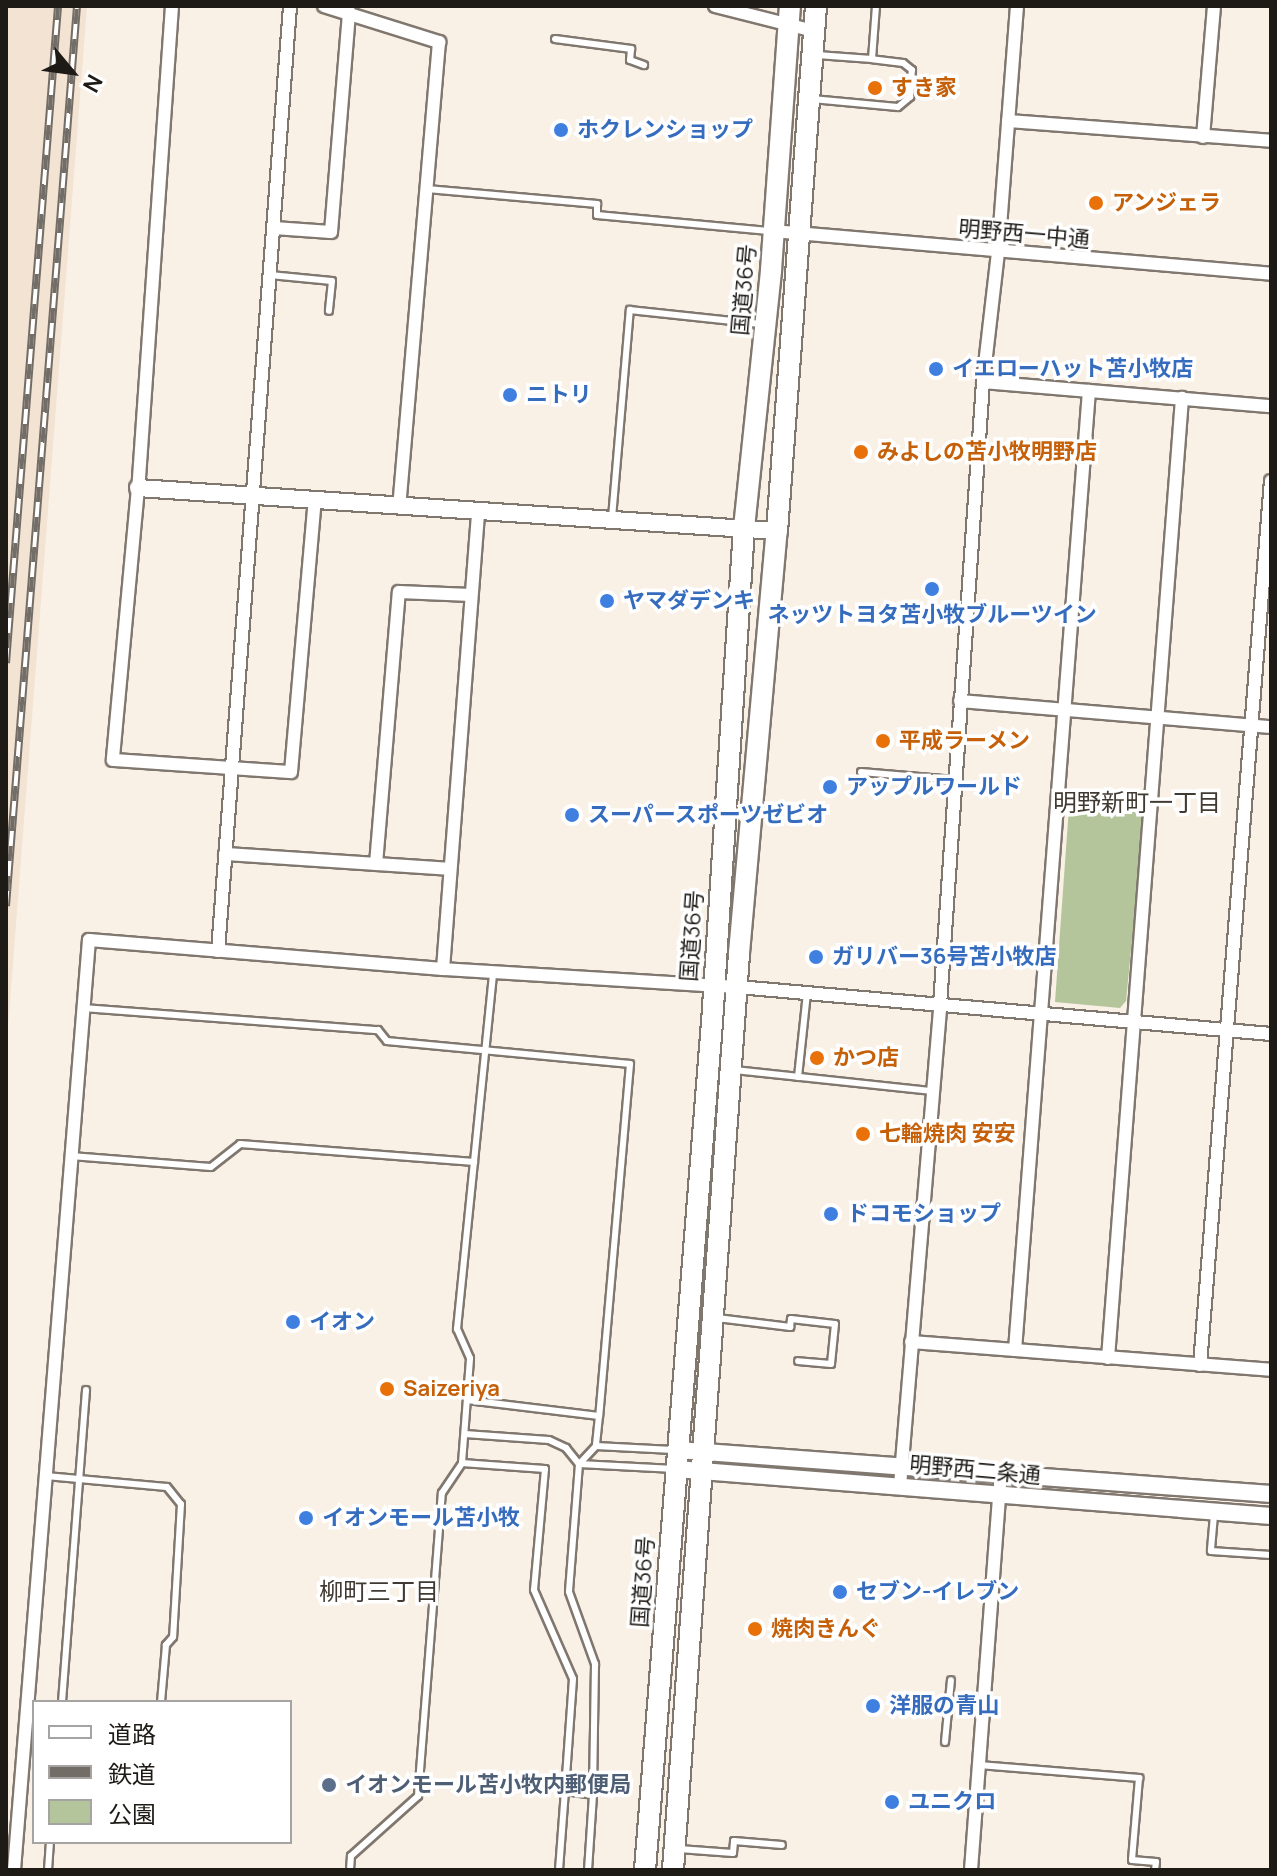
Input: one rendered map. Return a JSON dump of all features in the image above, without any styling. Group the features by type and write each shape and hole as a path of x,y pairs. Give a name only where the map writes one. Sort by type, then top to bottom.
{"highway":[{"path":"673,1870 731,1070 777,531 816,6"},
{"name":"国道36号","path":"645,1870 744,528 765,325 790,16"}],"street":[{"path":"172,6 138,488 113,760 291,772 315,499"},
{"path":"218,951 290,6"},
{"path":"324,6 439,42 399,505"},
{"path":"715,6 790,16 814,31"},
{"path":"900,1486 940,1005 983,382 998,253 1017,6"},
{"path":"1203,137 1214,6"},
{"path":"274,228 331,232 349,12"},
{"path":"1008,121 1271,141"},
{"name":"明野西一中通","path":"773,231 998,253 1271,274"},
{"path":"983,382 1271,406"},
{"path":"1015,1350 1089,391"},
{"path":"1108,1358 1182,398"},
{"path":"1200,1365 1230,1031 1271,481"},
{"path":"138,488 777,531"},
{"path":"443,969 478,509"},
{"path":"376,864 399,592 471,595"},
{"path":"960,701 1271,727"},
{"path":"225,854 450,869"},
{"path":"33,1700 46,1476 89,940 493,973 712,988 738,987 1271,1034"},
{"path":"911,1342 1271,1370"},
{"name":"明野西二条通","path":"677,1460 705,1452 1271,1494"},
{"name":"明野西二条通","path":"677,1460 704,1473 1271,1516"},
{"path":"971,1870 1001,1473"},
{"path":"14,1870 27,1794 32,1710"}],"lane":[{"path":"872,59 876,6"},
{"path":"555,39 631,49 630,60 644,65"},
{"path":"809,99 898,107 910,97 912,70 903,63 813,55"},
{"path":"427,189 597,204 597,215 773,231"},
{"path":"270,275 332,281 329,311"},
{"path":"612,520 630,310 765,325"},
{"path":"861,772 955,780"},
{"path":"1058,798 1152,807"},
{"path":"350,1870 351,1856 418,1796 442,1493 462,1463 465,1434 470,1358 457,1329 493,973"},
{"path":"798,1077 807,993"},
{"path":"83,1008 378,1030 387,1041 630,1064 596,1446 579,1464 569,1592 595,1664 593,1795 588,1870"},
{"path":"731,1070 932,1091"},
{"path":"71,1156 211,1167 240,1144 474,1162"},
{"path":"714,1318 790,1327 791,1319 835,1324 831,1364 798,1361"},
{"path":"62,1700 86,1390"},
{"path":"467,1400 599,1416"},
{"path":"465,1434 549,1440 566,1448 579,1464"},
{"path":"596,1446 677,1460"},
{"path":"579,1464 677,1460"},
{"path":"462,1463 545,1469 534,1590 573,1679 559,1870"},
{"path":"46,1476 167,1487 181,1504 173,1637 166,1645 161,1700"},
{"path":"1214,1511 1211,1551 1271,1555"},
{"path":"945,1742 951,1680"},
{"path":"979,1765 1139,1778 1132,1860 1156,1862 1155,1870"},
{"path":"565,1791 593,1795"},
{"path":"675,1849 733,1853 734,1841 782,1845"},
{"path":"48,1870 50,1844"}],"shaded area":[{"path":"6,6 87,6 6,1053"}],"green space":[{"path":"1069,807 1138,811 1144,817 1126,1001 1120,1008 1055,1002"}],"railway":[{"path":"6,663 58,6"},
{"path":"6,906 77,6"}],"place":[{"name":"すき家","path":"875,88"},
{"name":"ホクレンショップ","path":"561,130"},
{"name":"アンジェラ","path":"1096,203"},
{"name":"イエローハット苫小牧店","path":"936,369"},
{"name":"ニトリ","path":"510,395"},
{"name":"みよしの苫小牧明野店","path":"861,452"},
{"name":"ネッツトヨタ苫小牧ブルーツイン","path":"932,589"},
{"name":"ヤマダデンキ","path":"607,601"},
{"name":"平成ラーメン","path":"883,741"},
{"name":"アップルワールド","path":"830,787"},
{"name":"スーパースポーツゼビオ","path":"572,815"},
{"name":"ガリバー36号苫小牧店","path":"816,957"},
{"name":"かつ店","path":"817,1058"},
{"name":"七輪焼肉 安安","path":"863,1134"},
{"name":"ドコモショップ","path":"831,1214"},
{"name":"イオン","path":"293,1322"},
{"name":"Saizeriya","path":"387,1389"},
{"name":"イオンモール苫小牧","path":"306,1518"},
{"name":"セブン-イレブン","path":"840,1592"},
{"name":"焼肉きんぐ","path":"755,1629"},
{"name":"洋服の青山","path":"873,1706"},
{"name":"イオンモール苫小牧内郵便局","path":"329,1785"},
{"name":"ユニクロ","path":"892,1802"}],"district":[{"name":"明野新町一丁目","path":"1137,802"},
{"name":"柳町三丁目","path":"379,1591"}]}
